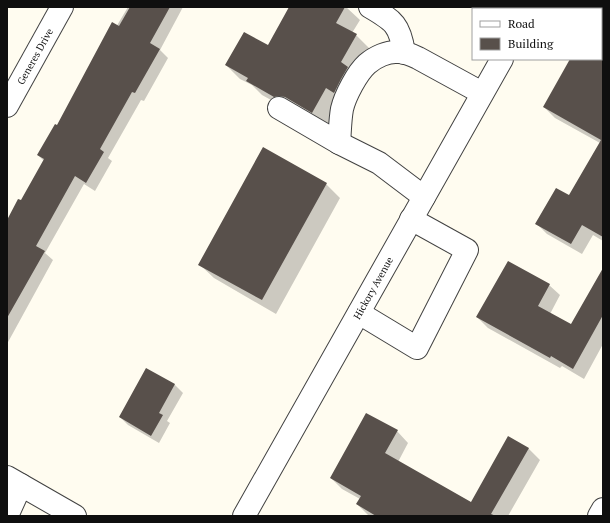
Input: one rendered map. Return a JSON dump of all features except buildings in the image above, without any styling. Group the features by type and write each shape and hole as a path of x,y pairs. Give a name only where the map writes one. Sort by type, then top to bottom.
{"street":[{"name":"Generes Drive","path":"7,106 62,7"},
{"path":"370,7 386,16 396,26 402,40 404,53"},
{"path":"339,143 342,108 347,95 367,64 377,57 387,53 397,51 409,53 482,93"},
{"name":"Hickory Avenue","path":"244,516 501,60"},
{"path":"279,108 339,143 379,163 424,197"},
{"path":"359,313 417,348 467,250 412,219"},
{"path":"7,516 14,481 75,516"},
{"path":"599,516 603,509"}]}
